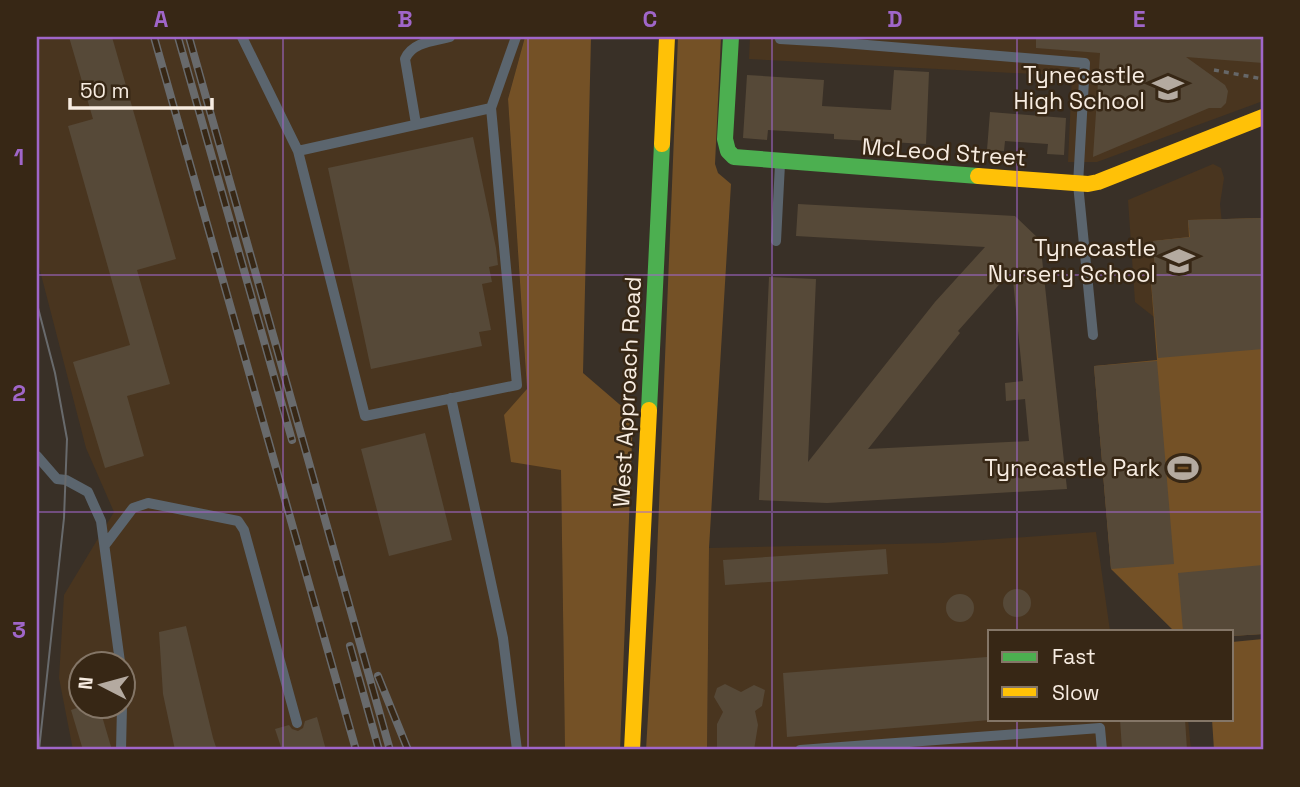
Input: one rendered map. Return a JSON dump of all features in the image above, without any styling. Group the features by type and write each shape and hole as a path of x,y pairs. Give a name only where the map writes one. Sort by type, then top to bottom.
{"street":[{"name":"West Approach Road","path":"632,750 667,37"},
{"name":"McLeod Street","path":"731,37 726,149 730,156 737,159 1078,184 1098,182 1263,117"}],"lane":[{"path":"242,37 298,151 365,416 517,384 491,108 516,37"},
{"path":"416,124 405,59 408,51 415,46 450,37"},
{"path":"780,37 1085,63 1078,184 1093,335"},
{"path":"298,151 491,108"},
{"path":"776,241 780,164"},
{"path":"451,398 503,638 517,750"},
{"path":"37,456 57,479 66,480 88,492 101,521 119,650"},
{"path":"105,545 133,508 148,503 238,521 244,530 297,723"},
{"path":"121,750 122,720"},
{"path":"800,750 1100,728 1102,750"}],"path":[{"path":"1214,70 1262,78"}],"shaded area":[{"path":"37,37 525,37 508,99 527,390 561,470 565,750 73,750 67,720 136,720 136,650 66,650 66,714 59,678 64,595 114,512 86,448 37,259"},
{"path":"525,37 591,37 583,373 633,416 620,750 565,750 561,470 511,462 504,415 527,389 508,99"},
{"path":"678,37 721,37 715,164 718,173 731,184 709,548 707,750 646,750 656,580"},
{"name":"Tynecastle High School","path":"750,37 1263,37 1263,101 1097,162 1068,162 1072,76 749,59"},
{"name":"Tynecastle Nursery School","path":"1213,164 1221,168 1224,178 1220,204 1231,312 1154,317 1135,302 1128,200"},
{"name":"Tynecastle Park","path":"1263,218 1263,634 1234,636 1234,630 1173,630 1111,569 1094,366 1157,360 1150,270 1155,270 1153,241 1189,237 1188,220"},
{"path":"1096,532 1110,630 988,630 988,720 1188,720 1191,750 707,750 709,548 942,543"},
{"path":"1263,639 1263,750 1214,750 1212,720 1234,720 1234,642"}],"building":[{"path":"69,37 112,37 176,259 137,270 170,384 127,396 144,456 105,468 73,362 130,345 68,126 93,119"},
{"path":"1036,37 1263,37 1263,63 1186,57 1225,85 1228,91 1226,103 1221,108 1209,108 1093,157 1100,53 1036,48"},
{"path":"894,70 929,72 926,144 834,139 834,134 768,130 767,140 743,138 747,75 824,80 822,106 891,110"},
{"path":"990,112 1066,118 1064,155 1047,154 1048,144 1005,141 1004,151 987,150"},
{"path":"473,137 498,265 489,267 492,282 482,284 491,330 479,332 482,346 371,369 328,168"},
{"path":"798,204 1015,216 1040,240 1067,489 827,503 759,500 769,277 816,279 808,462 935,302 985,247 796,236","holes":["1012,270 1023,381 1005,383 1006,401 1025,399 1029,441 868,449 960,333 958,331"]},
{"path":"1263,218 1263,349 1158,358 1150,270 1155,270 1153,241 1190,237 1188,220"},
{"path":"1157,361 1174,564 1111,569 1094,366"},
{"path":"425,433 452,540 389,556 361,449"},
{"path":"886,549 888,574 725,585 723,560"},
{"path":"1263,565 1263,634 1234,636 1234,630 1183,630 1178,573"},
{"path":"1017,589 1027,593 1031,603 1027,613 1017,617 1007,613 1003,603 1007,593"},
{"path":"960,594 970,598 974,608 970,618 960,622 950,618 946,608 950,598"},
{"path":"186,626 217,750 175,750 163,694 159,632"},
{"path":"987,657 990,720 787,737 783,673"},
{"path":"725,684 741,692 754,685 765,690 762,706 755,711 758,725 754,750 717,750 717,724 723,712 714,697 717,688"},
{"path":"317,717 326,750 282,750 275,729 289,725 298,731 303,728 305,721"},
{"path":"74,720 103,720 112,750 83,750"},
{"path":"1120,720 1185,720 1187,750 1122,750"}],"tram line":[{"path":"37,304 55,373 67,439 64,518 39,750"}],"railway":[{"path":"154,37 356,750"},
{"path":"178,37 292,440"},
{"path":"189,37 390,750"},
{"path":"350,646 379,750"},
{"path":"378,676 408,750"}],"traffic: fast":[{"path":"731,37 725,139 728,151 734,157 978,176"},
{"path":"649,410 662,144"}],"traffic: slow":[{"path":"662,144 667,37"},
{"path":"978,176 1088,184 1098,182 1263,117"},
{"path":"632,750 649,410"}],"place":[{"name":"Tynecastle High School","path":"1168,88"},
{"name":"Tynecastle Nursery School","path":"1179,261"},
{"name":"Tynecastle Park","path":"1183,468"}]}
